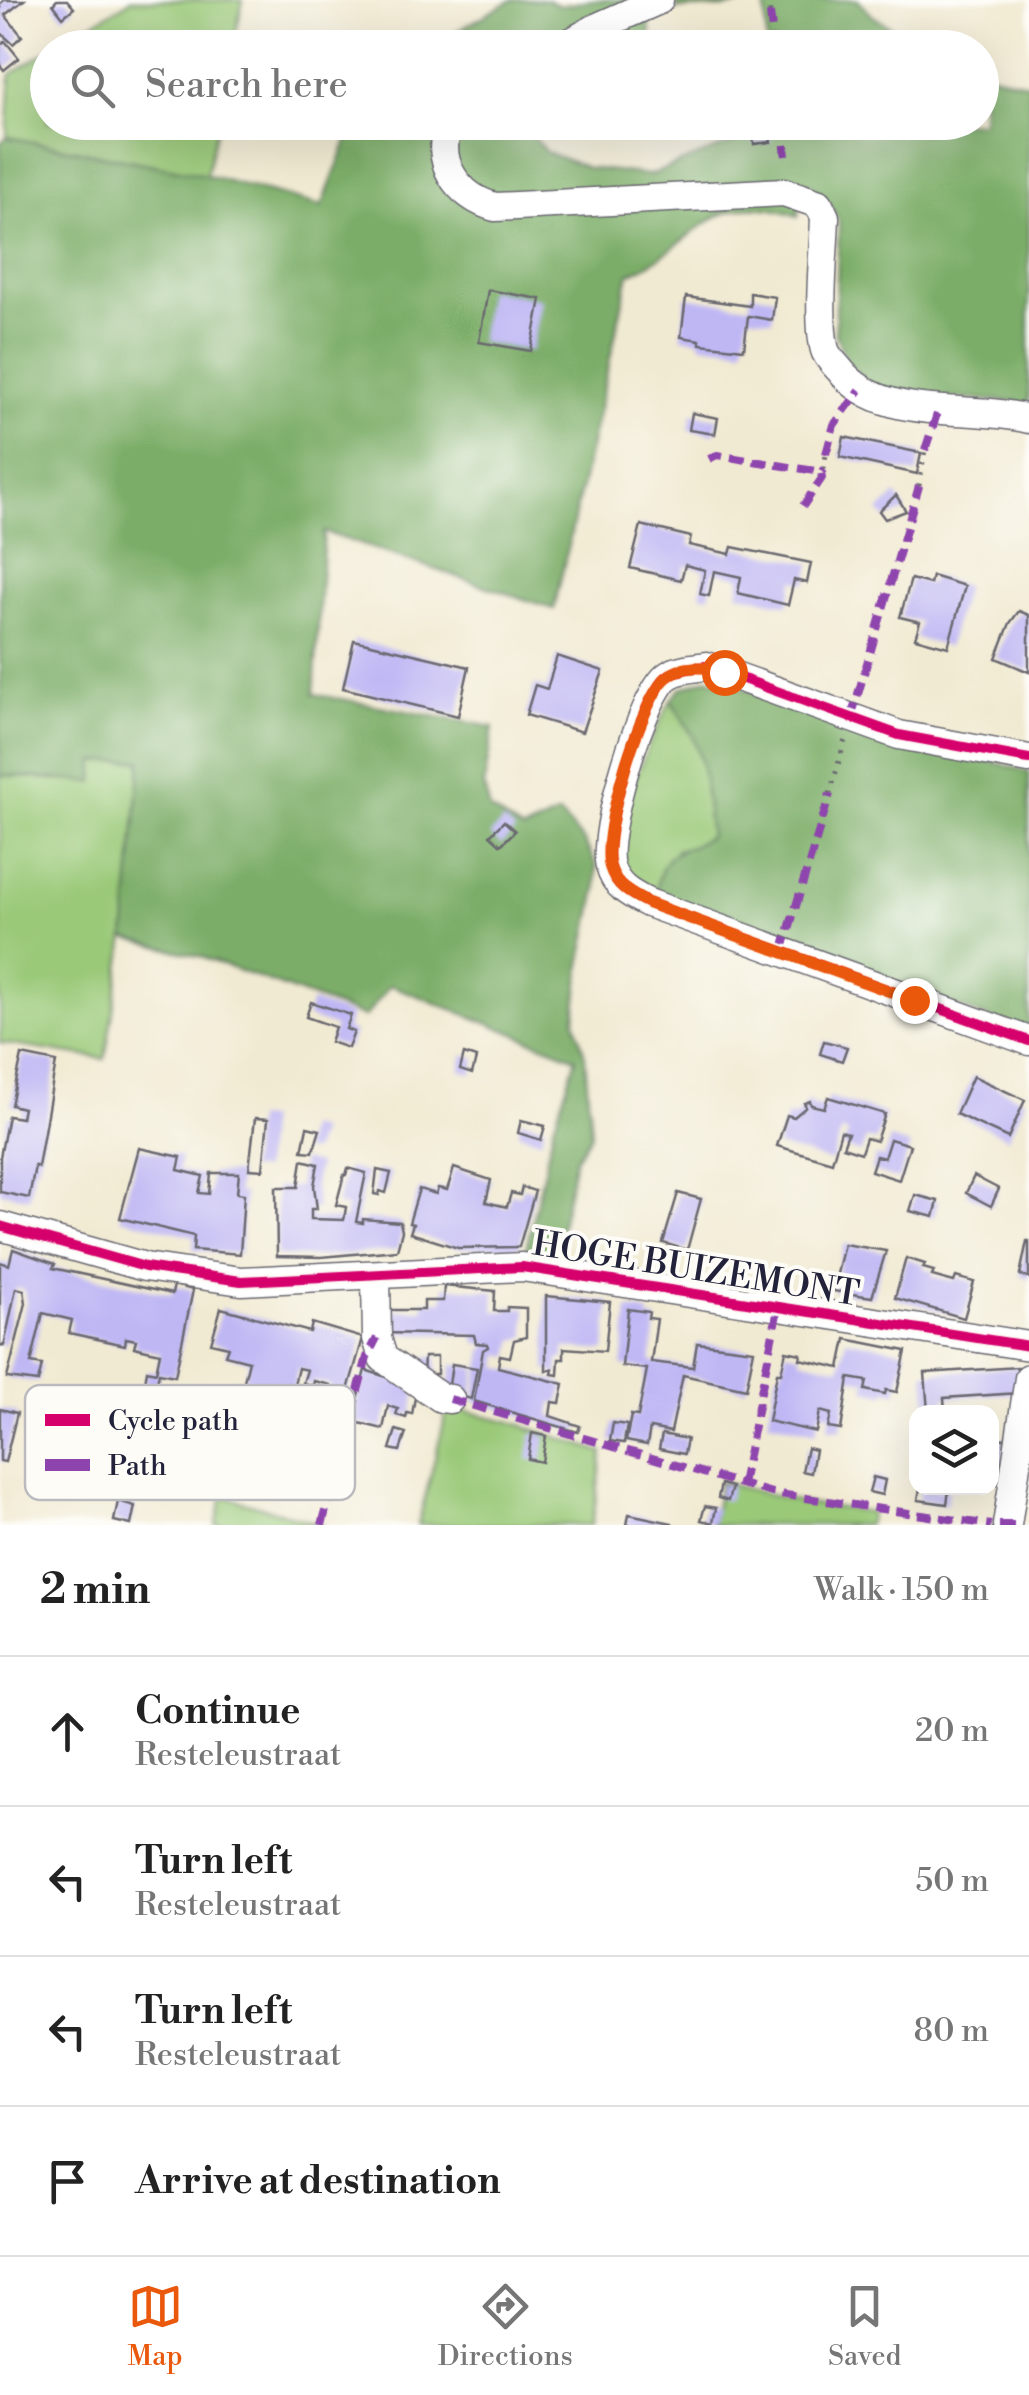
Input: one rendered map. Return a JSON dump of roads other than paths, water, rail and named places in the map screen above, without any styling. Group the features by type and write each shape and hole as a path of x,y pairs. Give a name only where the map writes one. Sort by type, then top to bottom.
{"street":[{"path":"593,30 659,0"},
{"path":"446,140 443,151 449,171 464,193 476,202 495,207 784,192 819,204 825,217 826,352 844,376 860,390 886,402 1029,420"},
{"path":"1029,760 900,734 707,666 688,668 668,676 652,694 615,804 609,864 617,884 648,903 1029,1041"},
{"name":"HOGE BUIZEMONT","path":"0,1226 146,1267 241,1281 522,1267 1029,1346"},
{"path":"376,1276 378,1338 383,1358 441,1398 450,1399"},
{"path":"1007,1525 1029,1378"}]}
